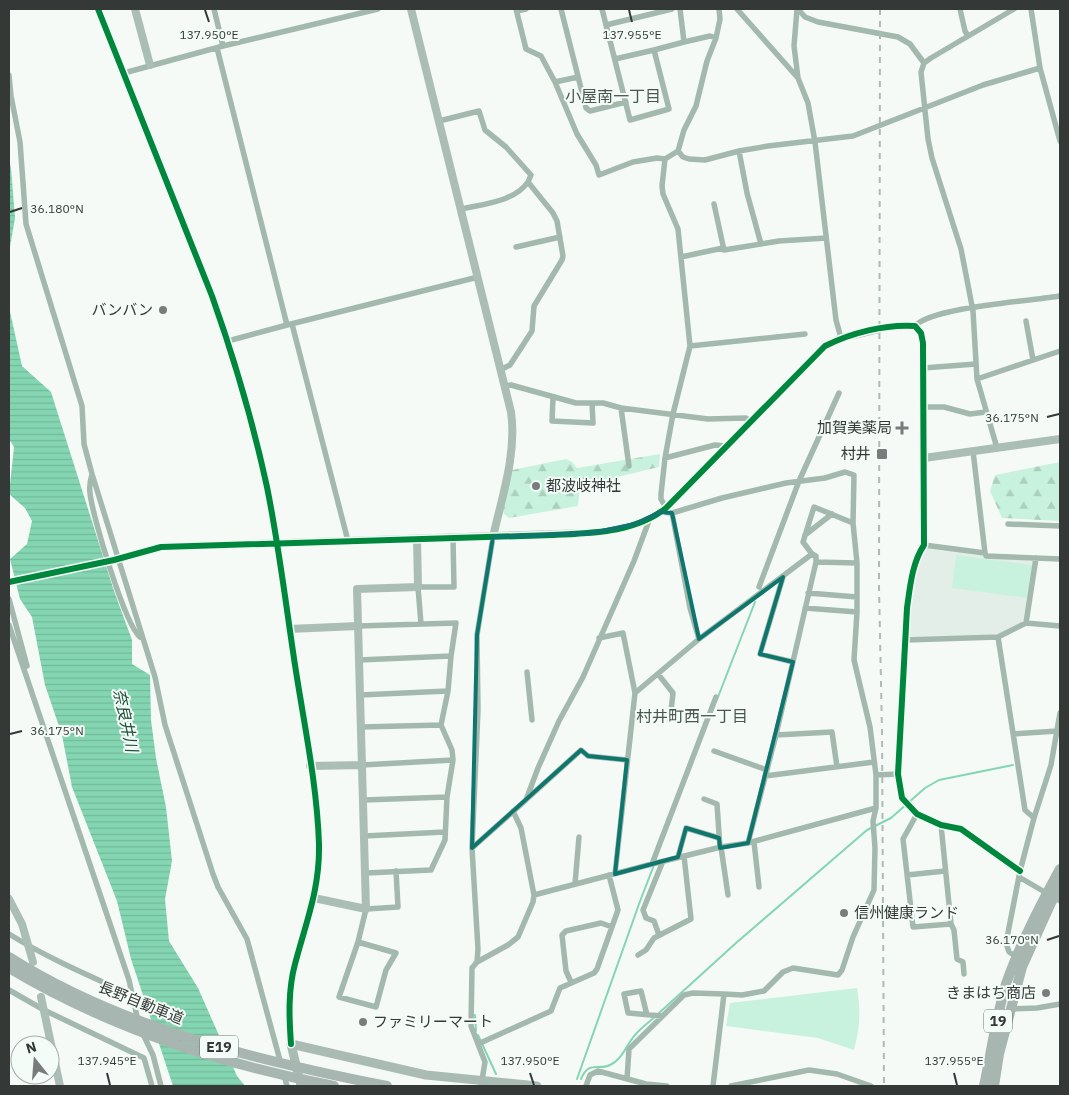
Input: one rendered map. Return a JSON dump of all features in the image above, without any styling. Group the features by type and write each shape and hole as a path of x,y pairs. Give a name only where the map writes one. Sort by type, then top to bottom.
{"highway":[{"name":"19","path":"1053,898 1060,869"},
{"name":"19","path":"984,1086 1006,987 1060,883"},
{"name":"長野自動車道","path":"9,957 55,982 134,1019 208,1044 306,1070 387,1086"},
{"name":"19","path":"994,1086 999,1054 1021,959"},
{"name":"長野自動車道","path":"9,968 75,1004 139,1032 305,1084 334,1086"}],"main road":[{"path":"291,1044 305,1084"},
{"path":"291,1044 426,1075 482,1084 537,1086"}],"street":[{"path":"98,9 212,296 228,341 255,434 267,489 310,766 319,844 314,898 294,965 289,1002 291,1044"},
{"path":"135,9 150,65"},
{"path":"214,9 223,46"},
{"path":"124,73 223,46 378,9"},
{"path":"411,9 502,369 513,422 509,462 493,537 478,636 478,710 472,848 478,949 477,962"},
{"path":"526,9 516,10 526,49 541,56 555,82 577,134 596,165 599,174 633,162 657,158 665,159 678,151 684,130 696,106 707,61 716,38 720,19 719,9"},
{"path":"562,9 586,108 590,111 626,102"},
{"path":"602,9 630,120 669,109 654,50"},
{"path":"606,25 672,9"},
{"path":"680,9 684,42"},
{"path":"737,9 798,78"},
{"path":"797,9 794,46 798,78 808,103 815,142 836,320 841,338"},
{"path":"797,9 805,17 818,22 898,37 910,44 924,63"},
{"path":"960,9 968,36"},
{"path":"996,448 977,379 973,308 961,249 932,158 928,139 920,72 924,63 1014,9"},
{"path":"1030,9 1040,68 1060,141"},
{"path":"615,59 710,36 716,38"},
{"path":"217,48 348,542"},
{"path":"678,151 683,157 705,160 739,151 853,136 982,85 1040,68"},
{"path":"9,75 20,142 26,224 82,406 84,444 92,474 116,559 155,677 165,725 213,874 218,887 247,939 287,1086"},
{"path":"555,82 578,77"},
{"path":"439,121 479,111 485,130 506,147 531,175 528,182 515,194 461,209"},
{"path":"739,151 747,193 761,244"},
{"path":"665,159 663,194 678,229 690,346 673,414 665,458 661,499 666,511 699,639"},
{"path":"502,369 510,365 532,332 534,306 563,256 553,213 528,182"},
{"path":"714,204 723,248"},
{"path":"516,247 560,237"},
{"path":"681,257 723,248 724,250 761,244 826,238"},
{"path":"228,341 478,277"},
{"path":"666,511 726,446 825,346 841,338 879,329 915,326 919,321 952,311 1060,296"},
{"path":"1026,321 1033,360"},
{"path":"915,326 921,333 923,343 924,545 919,553 907,608 898,774 902,798 917,814 940,824 961,828 1053,898"},
{"path":"690,346 805,334"},
{"path":"977,379 1060,351"},
{"path":"923,368 976,364"},
{"path":"506,386 576,404 603,403 621,408 708,419 746,418 751,421"},
{"path":"759,587 799,481 838,393"},
{"path":"553,397 552,421 593,423 592,403"},
{"path":"924,407 944,407 970,414 986,412"},
{"path":"621,408 629,466"},
{"path":"924,458 1060,439"},
{"path":"665,458 716,445 726,446"},
{"path":"973,451 985,553"},
{"path":"9,582 162,547 592,533 612,530 666,511 722,498 799,481 825,478 845,472 854,475 853,523 857,563 857,612 854,660 870,727 876,775 876,808 873,821 875,848 874,890 853,937 842,970 838,975 793,968 783,972 764,991 755,994 693,993 684,995 630,1049 627,1079"},
{"path":"92,474 90,495 109,565 126,612 137,634 142,638"},
{"path":"759,887 751,842 816,562 816,556 812,554 803,542 804,537 814,507 853,523"},
{"path":"804,537 832,514"},
{"path":"526,800 559,721 583,677 634,561 650,518"},
{"path":"1008,524 1060,526"},
{"path":"358,942 396,953 386,970 376,1007 339,997 358,942 366,908 357,589 454,587 453,538"},
{"path":"417,539 421,624"},
{"path":"924,545 985,553 986,556 1060,559"},
{"path":"635,693 699,639 812,554"},
{"path":"1026,623 1036,558"},
{"path":"816,562 857,563"},
{"path":"783,577 760,654 793,662"},
{"path":"808,593 857,597"},
{"path":"9,599 28,672 27,678"},
{"path":"805,608 857,612"},
{"path":"289,629 456,623 448,691 441,725 452,750 453,760 447,796 445,840 431,870 366,873"},
{"path":"906,640 998,637 1026,623 1060,626"},
{"path":"9,625 130,980 136,1013 144,1039 153,1055 162,1086"},
{"path":"478,1044 551,1011 560,988 594,973 598,969 618,910 612,874 635,693 623,633 599,638"},
{"path":"998,637 1025,810 1034,818"},
{"path":"359,660 451,656"},
{"path":"527,672 532,720"},
{"path":"658,674 673,693 670,720"},
{"path":"360,695 448,691"},
{"path":"652,864 716,697"},
{"path":"1021,959 1009,952 1006,943 1034,818 1051,765 1059,728 1060,713"},
{"path":"361,727 441,725"},
{"path":"1014,734 1059,728"},
{"path":"776,735 832,732 837,766"},
{"path":"472,848 580,750 588,756 627,760"},
{"path":"714,751 766,773 874,762"},
{"path":"310,766 453,760"},
{"path":"876,775 898,774"},
{"path":"364,800 447,796"},
{"path":"704,799 717,804 720,847 728,895"},
{"path":"534,895 720,847 751,842 876,808"},
{"path":"482,1084 485,1062 471,1026 472,968 477,962 508,945 518,937 534,902 521,828 514,811"},
{"path":"917,814 903,839 913,927 951,924"},
{"path":"940,824 956,959 964,962 964,974"},
{"path":"638,954 646,950 654,938 691,919 681,857 686,828 719,838"},
{"path":"364,836 445,832"},
{"path":"575,884 579,837"},
{"path":"659,935 654,921 646,918 643,910 663,861"},
{"path":"314,898 366,908 398,907 396,871"},
{"path":"907,875 946,871"},
{"path":"9,899 22,924 33,962"},
{"path":"571,982 566,971 562,935 566,931 601,923 612,927"},
{"path":"9,934 28,946 125,992"},
{"path":"9,990 44,1010 144,1058 152,1086"},
{"path":"647,1015 641,991 624,994 628,1013 647,1015 662,1016"},
{"path":"713,1086 724,994"},
{"path":"41,996 60,1086"},
{"path":"1010,1008 1037,1008 1060,1004"},
{"path":"731,1086 808,1070 837,1074 871,1086"},
{"path":"586,1086 588,1077 595,1072 646,1084 667,1086"}],"highlighted area":[{"path":"660,512 672,513 699,639 783,577 760,654 793,662 748,843 720,848 719,838 686,828 678,857 615,874 627,760 588,756 581,750 472,848 477,635 493,537 592,533 635,524"}],"shaded area":[{"path":"926,547 1034,561 1024,623 1002,634 912,638 909,635 910,605 921,556"}],"green space":[{"path":"660,454 659,467 580,486 578,506 509,518 504,514 503,509 512,470 566,459 577,468"},
{"path":"1060,462 1060,521 1002,518 990,491 995,475"},
{"path":"956,555 1032,565 1027,598 952,588"},
{"path":"857,988 859,1019 854,1050 818,1038 726,1026 730,1003"}],"water":[{"path":"9,161 15,218 9,253"},
{"name":"奈良井川","path":"9,307 22,366 51,392 114,591 132,640 132,664 150,675 151,720 156,758 166,807 172,861 165,899 169,941 198,988 237,1076 245,1086 173,1086 131,959 117,901 72,787 62,735 45,685 32,617 20,599 10,559 27,544 32,521 25,508 9,494 14,447 9,439"}],"waterway":[{"path":"718,697 755,602"},
{"path":"659,1013 736,943 867,830 891,818 925,788 939,780 1013,765"},
{"path":"577,1079 654,865"},
{"path":"475,1015 476,1031"},
{"path":"581,1079 584,1073 591,1068 606,1067 614,1063 642,1027 656,1016"},
{"path":"478,1035 496,1074"}],"railway":[{"path":"880,9 879,586 882,732 884,1086"}],"cycle path":[{"path":"98,9 220,319 249,414 262,463 271,509 313,777 319,844 315,891 291,984 291,1044"},
{"path":"9,582 114,560 161,547 553,535 597,532 627,527 654,516 666,508 825,346 868,330 892,326 915,326 921,333 923,343 924,545 914,567 907,608 898,774 902,798 917,814 941,825 961,829 1020,871"}],"place":[{"name":"バンバン","path":"163,310"},
{"name":"加賀美薬局","path":"902,428"},
{"name":"村井","path":"882,454"},
{"name":"都波岐神社","path":"536,486"},
{"name":"信州健康ランド","path":"844,913"},
{"name":"きまはち商店","path":"1046,993"},
{"name":"ファミリーマート","path":"363,1022"}],"district":[{"name":"小屋南一丁目","path":"613,96"},
{"name":"村井町西一丁目","path":"692,716"}]}
